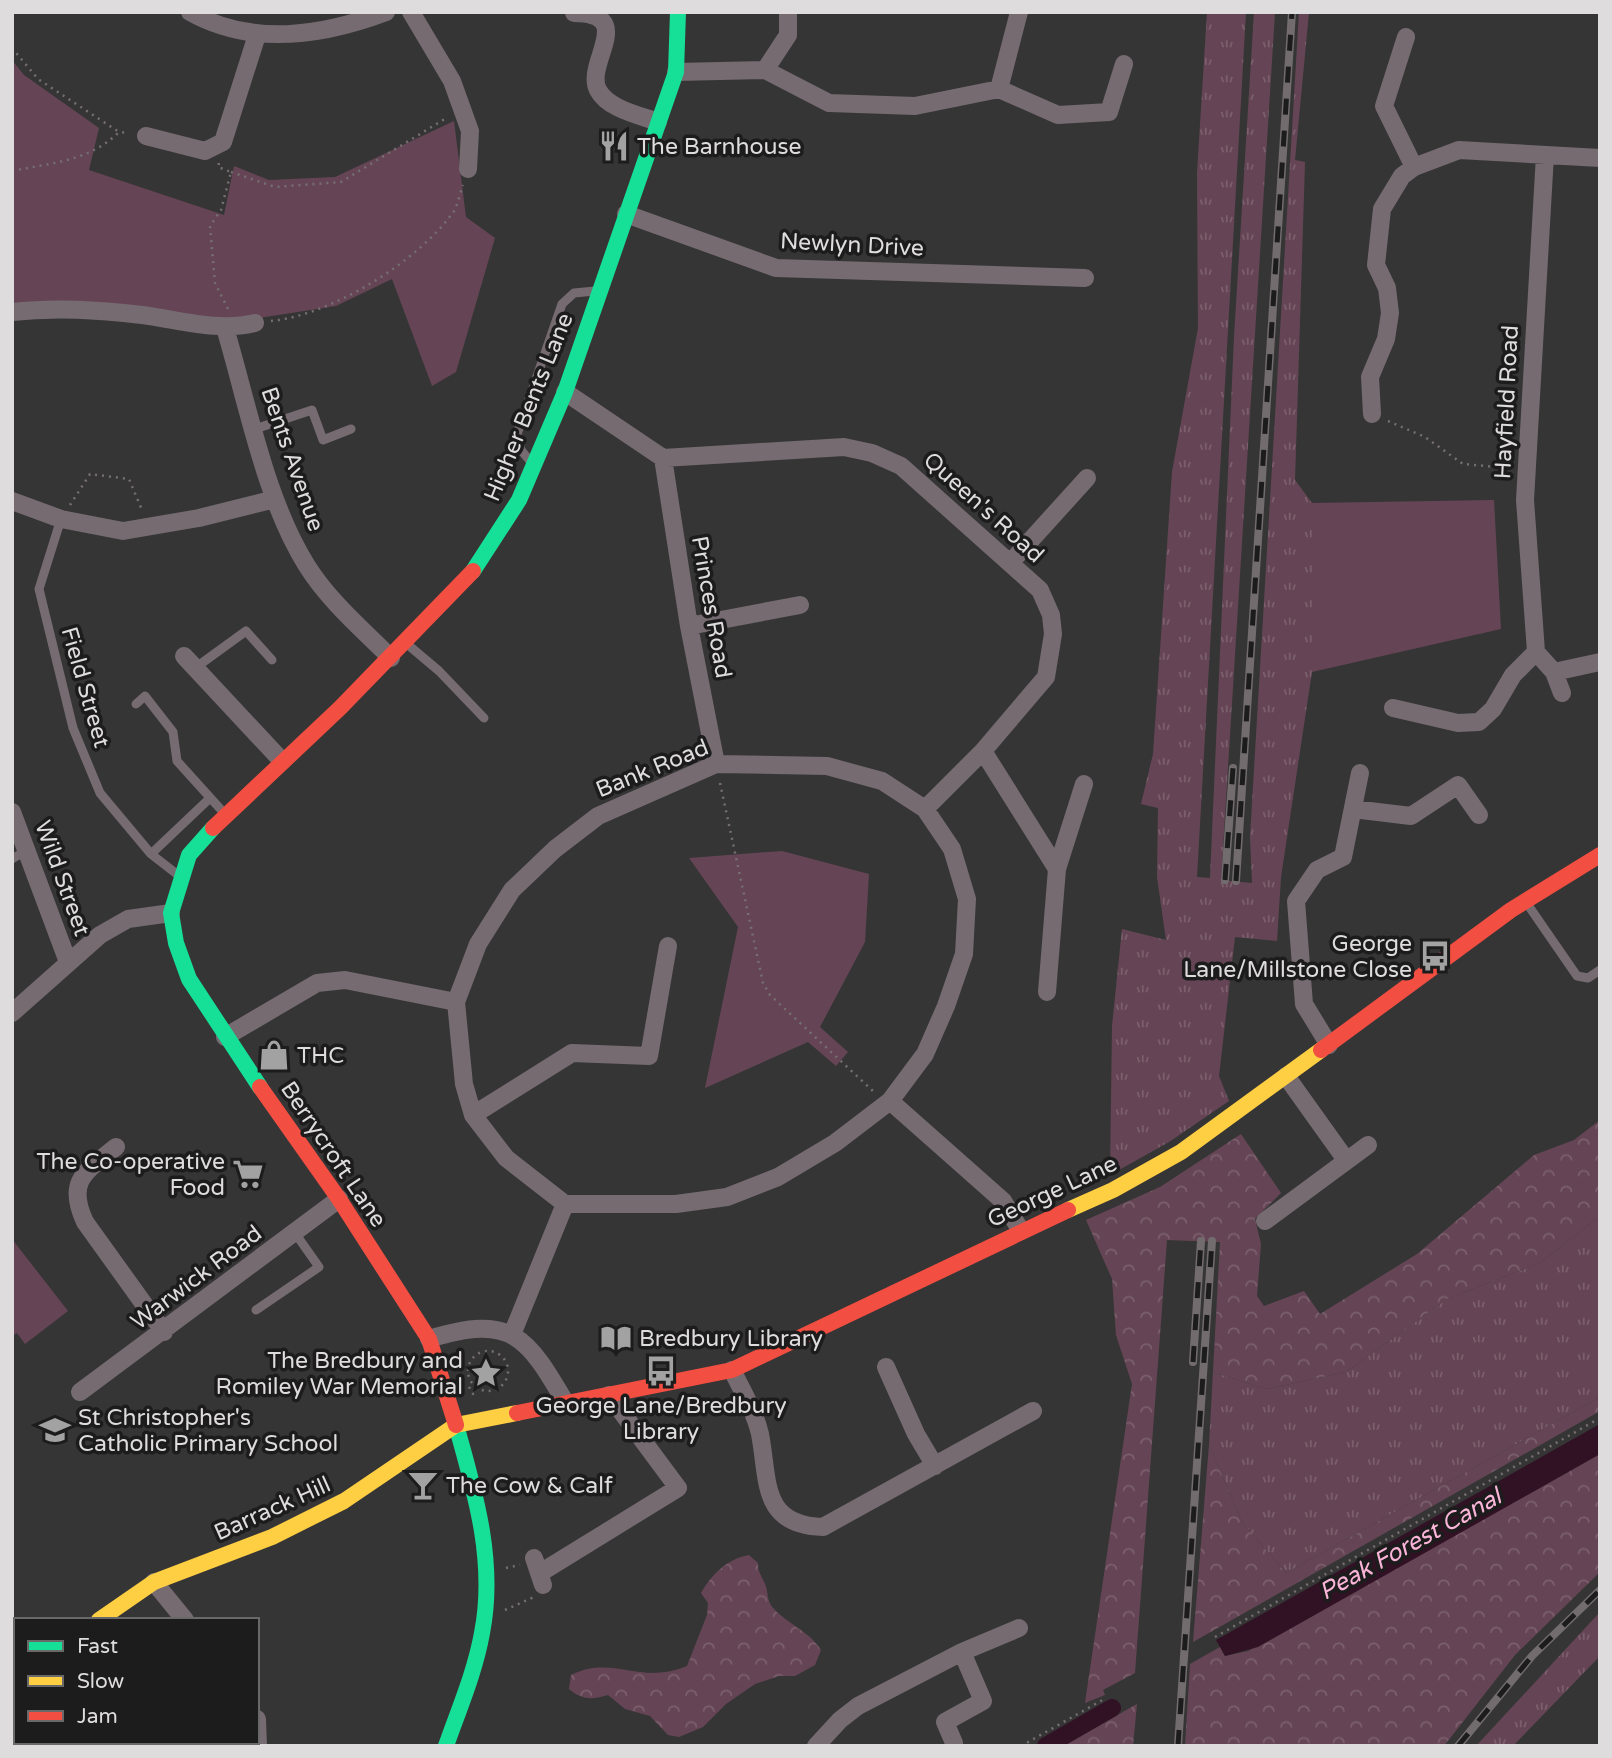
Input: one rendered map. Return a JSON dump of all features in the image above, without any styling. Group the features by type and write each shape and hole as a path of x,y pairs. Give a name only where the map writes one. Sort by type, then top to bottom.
{"main road":[{"name":"Higher Bents Lane","path":"171,912 189,855 225,814 406,643 467,581 519,500 565,391 676,72 678,12"},
{"name":"George Lane","path":"456,1425 732,1370 1112,1190 1181,1152 1525,901 1600,855"},
{"name":"Berrycroft Lane","path":"171,912 176,943 189,979 225,1037 340,1199 429,1339 477,1501 486,1573 485,1617 446,1746"},
{"name":"Barrack Hill","path":"102,1618 154,1582 272,1537 344,1501 456,1425"}],"street":[{"path":"190,12 257,35 293,35 331,30 386,12"},
{"path":"411,12 452,81 470,131 468,169"},
{"path":"574,12 592,13 601,19 605,32 603,55 594,77 598,91 613,105 659,122"},
{"path":"765,70 788,35 788,12"},
{"path":"999,89 1019,12"},
{"path":"146,136 205,151 223,142 257,35"},
{"path":"1406,37 1384,106 1414,167"},
{"path":"676,72 765,70 829,103 915,106 999,89 1058,114 1109,112 1124,64"},
{"path":"1371,414 1370,376 1386,339 1390,313 1387,288 1376,265 1382,209 1402,176 1414,167 1459,150 1600,158"},
{"name":"Hayfield Road","path":"1536,652 1525,500 1545,155"},
{"name":"Newlyn Drive","path":"626,214 775,268 1085,278"},
{"path":"12,312 58,307 142,315 231,328 255,323"},
{"name":"Bents Avenue","path":"231,328 275,499 308,567 340,607 390,658"},
{"path":"565,391 663,458"},
{"name":"Queen's Road","path":"663,458 844,447 872,453 901,466 1040,590 1051,615 1053,634 1046,677 983,751 925,809"},
{"name":"Princes Road","path":"663,458 689,626 716,764"},
{"path":"1011,562 1087,478"},
{"path":"12,501 61,519 123,531 200,518 275,499"},
{"path":"689,626 800,606"},
{"path":"1393,708 1458,723 1479,722 1493,709 1513,675 1536,652 1554,672 1562,692"},
{"path":"189,662 281,760"},
{"path":"1554,672 1600,662"},
{"path":"983,751 1058,869"},
{"name":"Bank Road","path":"456,1002 478,944 512,890 555,849 598,816 716,764 827,766 882,781 925,809 952,849 967,899 964,954 925,1054 888,1102 835,1143 778,1177 727,1197 676,1204 565,1205"},
{"path":"1329,1045 1304,1004 1296,901 1317,870 1343,857 1360,773"},
{"path":"1047,992 1058,869 1084,784"},
{"path":"1353,809 1411,816 1458,785 1479,815"},
{"name":"Wild Street","path":"12,812 19,855 68,962"},
{"path":"12,1013 100,935 128,919 171,912"},
{"path":"473,1115 572,1053 649,1056 668,946"},
{"path":"225,1037 317,983 329,980 345,980 456,1002 464,1084 473,1115 506,1158 565,1205 513,1332"},
{"path":"1286,1076 1346,1160"},
{"path":"888,1102 1003,1201 1021,1231"},
{"path":"1265,1221 1368,1144"},
{"path":"116,1147 86,1171 77,1186 76,1203 85,1222 164,1332"},
{"name":"Warwick Road","path":"80,1392 340,1199"},
{"path":"429,1339 461,1330 513,1332 538,1355 567,1405"},
{"path":"886,1367 916,1434 935,1466"},
{"path":"732,1370 760,1432 764,1479 770,1500 785,1516 804,1526 823,1527 1032,1411"},
{"path":"539,1572 678,1488 609,1395"},
{"path":"154,1582 183,1618"},
{"path":"824,1743 839,1720 858,1706 962,1651 1019,1628"},
{"path":"954,1743 945,1722 983,1701 962,1651"}],"lane":[{"path":"534,465 521,450 516,437 562,304 573,293 600,291"},
{"path":"255,429 312,410 323,440 351,429"},
{"name":"Field Street","path":"61,519 39,589 73,728 100,793 151,854 180,877"},
{"path":"189,662 246,631 272,660"},
{"path":"406,643 439,671 484,718"},
{"path":"136,704 145,696 173,732 177,761 225,814"},
{"path":"151,854 209,799"},
{"path":"1525,901 1577,976 1588,978 1600,970"},
{"path":"256,1311 318,1267 295,1233"}],"path":[{"path":"12,48 38,79 119,132 146,136"},
{"path":"223,142 218,167 231,173 275,187 341,182 462,109"},
{"path":"12,171 86,156 104,147 119,132"},
{"path":"255,323 292,319 324,306 377,278 421,249 455,209 468,169"},
{"path":"231,173 221,210 210,226 210,254 215,283 231,328"},
{"path":"1371,414 1425,436 1463,464 1527,470"},
{"path":"61,519 90,474 129,479 149,526"},
{"path":"716,764 763,983 770,995 888,1102"},
{"path":"490,1351 500,1355 507,1364 507,1380 496,1390 486,1392 477,1389 468,1374 471,1360 480,1353 490,1351"},
{"path":"1215,1637 1600,1418"},
{"path":"485,1617 544,1592 539,1572 529,1563 486,1573"},
{"path":"1021,1746 1106,1698"}],"green space":[{"path":"1207,12 1246,12 1197,877 1210,878 1234,337 1254,12 1275,12 1221,880 1252,883 1250,837 1299,12 1309,12 1295,160 1305,162 1295,480 1312,503 1312,672 1281,877 1277,941 1235,937 1219,1076 1229,1101 1169,1142 1110,1175 1112,1026 1122,929 1166,940 1157,877 1158,808 1141,804 1153,754 1172,472 1198,328 1197,173"},
{"path":"12,60 24,75 99,128 89,170 224,215 234,166 269,180 335,177 454,121 466,217 495,238 456,372 432,386 392,279 336,306 220,324 12,304"},
{"path":"1494,500 1501,629 1312,672 1312,503"},
{"path":"782,851 869,874 865,942 820,1027 848,1052 836,1066 808,1042 705,1088 738,927 689,858"},
{"path":"1600,1120 1600,1216 1540,1263 1447,1299 1346,1372 1266,1389 1213,1372 1220,1242 1167,1240 1135,1673 1103,1690 1105,1695 1085,1703 1132,1384 1116,1335 1112,1279 1086,1220 1160,1187 1241,1134 1281,1193 1255,1219 1261,1244 1257,1296 1264,1306 1304,1291 1320,1314 1417,1254 1534,1155 1574,1140"},
{"path":"1600,1216 1600,1397 1286,1573 1242,1522 1209,1445 1213,1372 1266,1389 1346,1372 1447,1299 1540,1263"},
{"path":"12,1239 68,1311 25,1344 17,1333 12,1336"},
{"path":"1600,1397 1600,1411 1193,1642 1209,1445 1242,1522 1286,1573"},
{"path":"1600,1454 1600,1572 1515,1655 1444,1746 1185,1746 1190,1664 1220,1647 1225,1656 1248,1651"},
{"path":"749,1555 758,1563 771,1606 811,1638 821,1650 815,1665 795,1676 779,1676 755,1684 726,1704 703,1727 679,1737 668,1735 650,1716 625,1709 608,1695 587,1698 569,1689 571,1675 586,1669 614,1668 655,1673 687,1666 707,1615 708,1603 701,1593 721,1568"},
{"path":"1600,1612 1600,1656 1513,1746 1476,1746"},
{"path":"1137,1704 1133,1746 1063,1746"}],"water":[{"path":"1600,1424 1600,1454 1258,1647 1225,1656 1216,1640"}],"waterway":[{"name":"Peak Forest Canal","path":"1046,1746 1112,1708"}],"railway":[{"path":"1236,881 1292,12"},
{"path":"1225,880 1233,768"},
{"path":"1193,1362 1201,1241"},
{"path":"1178,1746 1212,1241"},
{"path":"1458,1746 1532,1656 1600,1590"}],"traffic: fast":[{"path":"473,571 519,500 565,392 676,72 678,12"},
{"path":"213,828 189,855 171,913 176,943 189,979 260,1087"},
{"path":"446,1746 479,1648 487,1580 476,1502 456,1425"}],"traffic: slow":[{"path":"1068,1210 1113,1190 1181,1152 1321,1050"},
{"path":"102,1618 154,1582 272,1537 344,1501 456,1425 517,1413"}],"traffic: jam":[{"path":"213,828 340,708 473,571"},
{"path":"1321,1050 1511,910 1600,855"},
{"path":"260,1087 339,1199 429,1339 456,1425"},
{"path":"517,1413 732,1370 1068,1210"}],"place":[{"name":"The Barnhouse","path":"614,146"},
{"name":"George Lane/Millstone Close","path":"1435,956"},
{"name":"THC","path":"274,1055"},
{"name":"The Co-operative Food","path":"248,1174"},
{"name":"Bredbury Library","path":"616,1338"},
{"name":"George Lane/Bredbury Library","path":"661,1371"},
{"name":"The Bredbury and Romiley War Memorial","path":"486,1373"},
{"name":"St Christopher's Catholic Primary School","path":"55,1430"},
{"name":"The Cow & Calf","path":"423,1485"}]}
